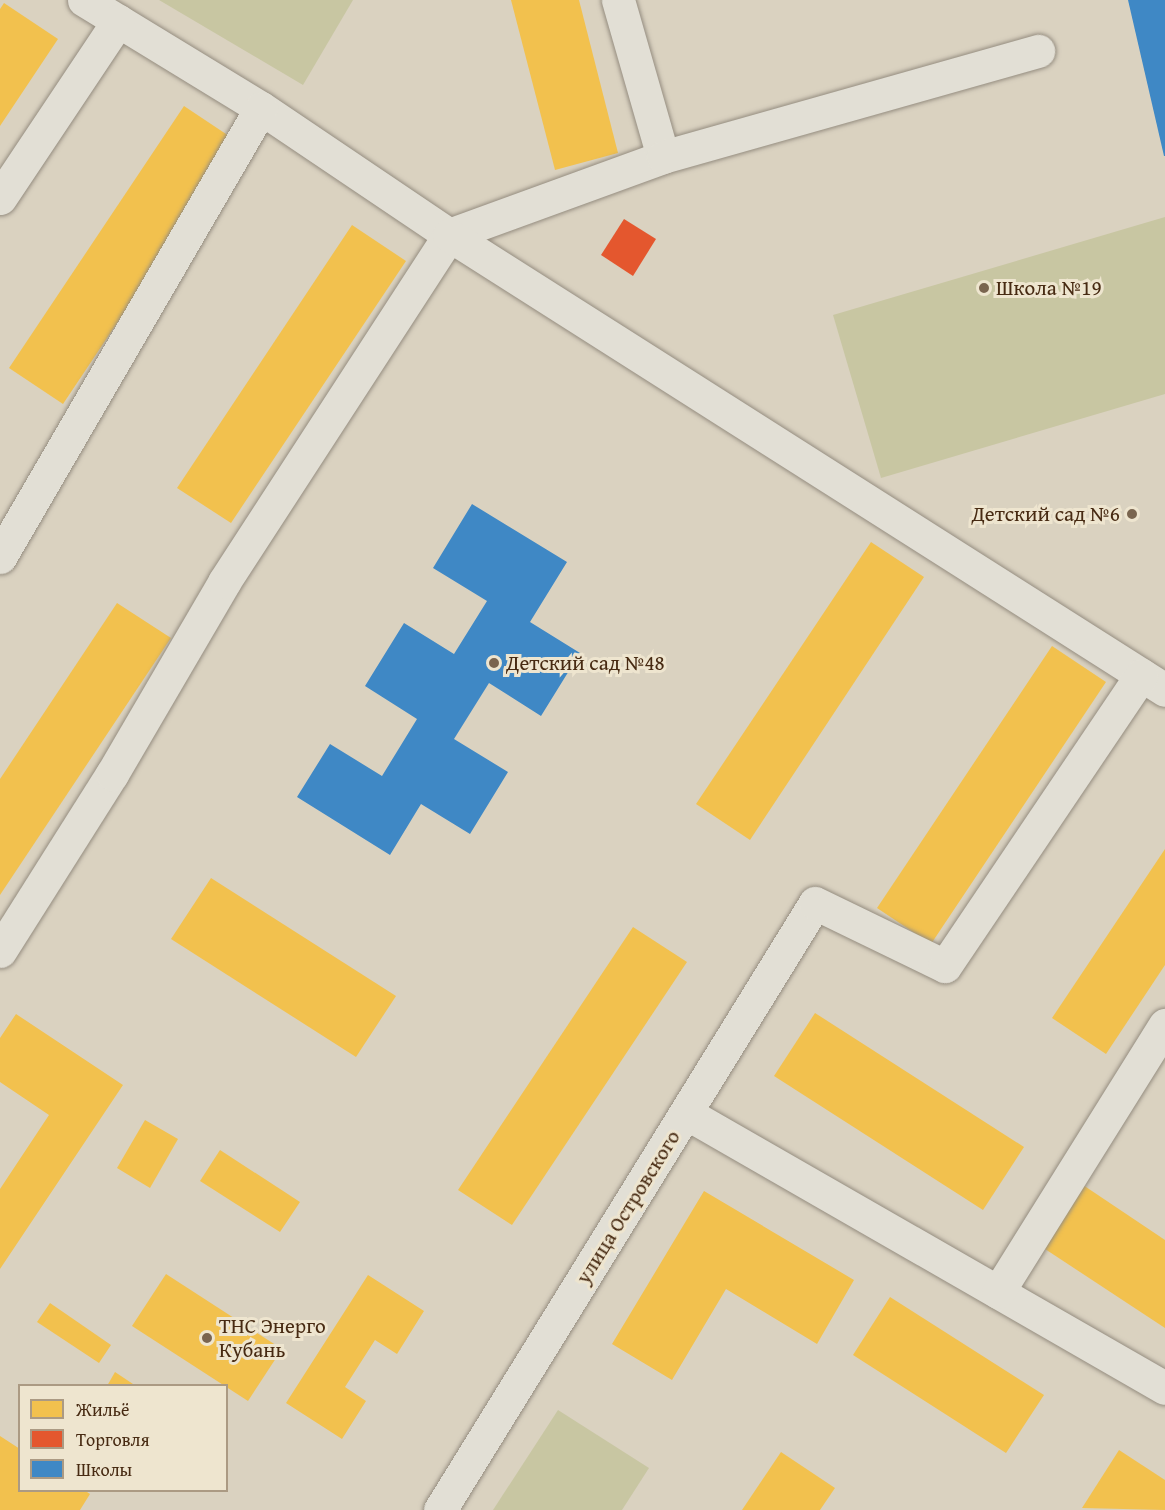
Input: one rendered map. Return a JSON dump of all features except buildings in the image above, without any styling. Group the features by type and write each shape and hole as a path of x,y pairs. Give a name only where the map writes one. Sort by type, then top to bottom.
{"lane":[{"path":"84,0 261,108 449,236 1153,682"},
{"path":"618,0 663,157"},
{"path":"0,198 118,21"},
{"path":"0,951 112,774 224,582 449,236 663,157 1038,51"},
{"path":"0,557 261,108"},
{"name":"улица Островского","path":"440,1510 815,903 945,966 1153,682"},
{"path":"998,1292 1165,1025"},
{"path":"686,1113 1165,1389"}],"shaded area":[{"path":"159,0 353,0 303,85"},
{"path":"1165,217 1165,394 881,478 833,315"},
{"path":"558,1410 649,1468 622,1510 493,1510"}],"place":[{"name":"Школа №19","path":"984,288"},
{"name":"Детский сад №6","path":"1132,514"},
{"name":"Детский сад №48","path":"494,663"},
{"name":"ТНС Энерго Кубань","path":"207,1338"}]}
